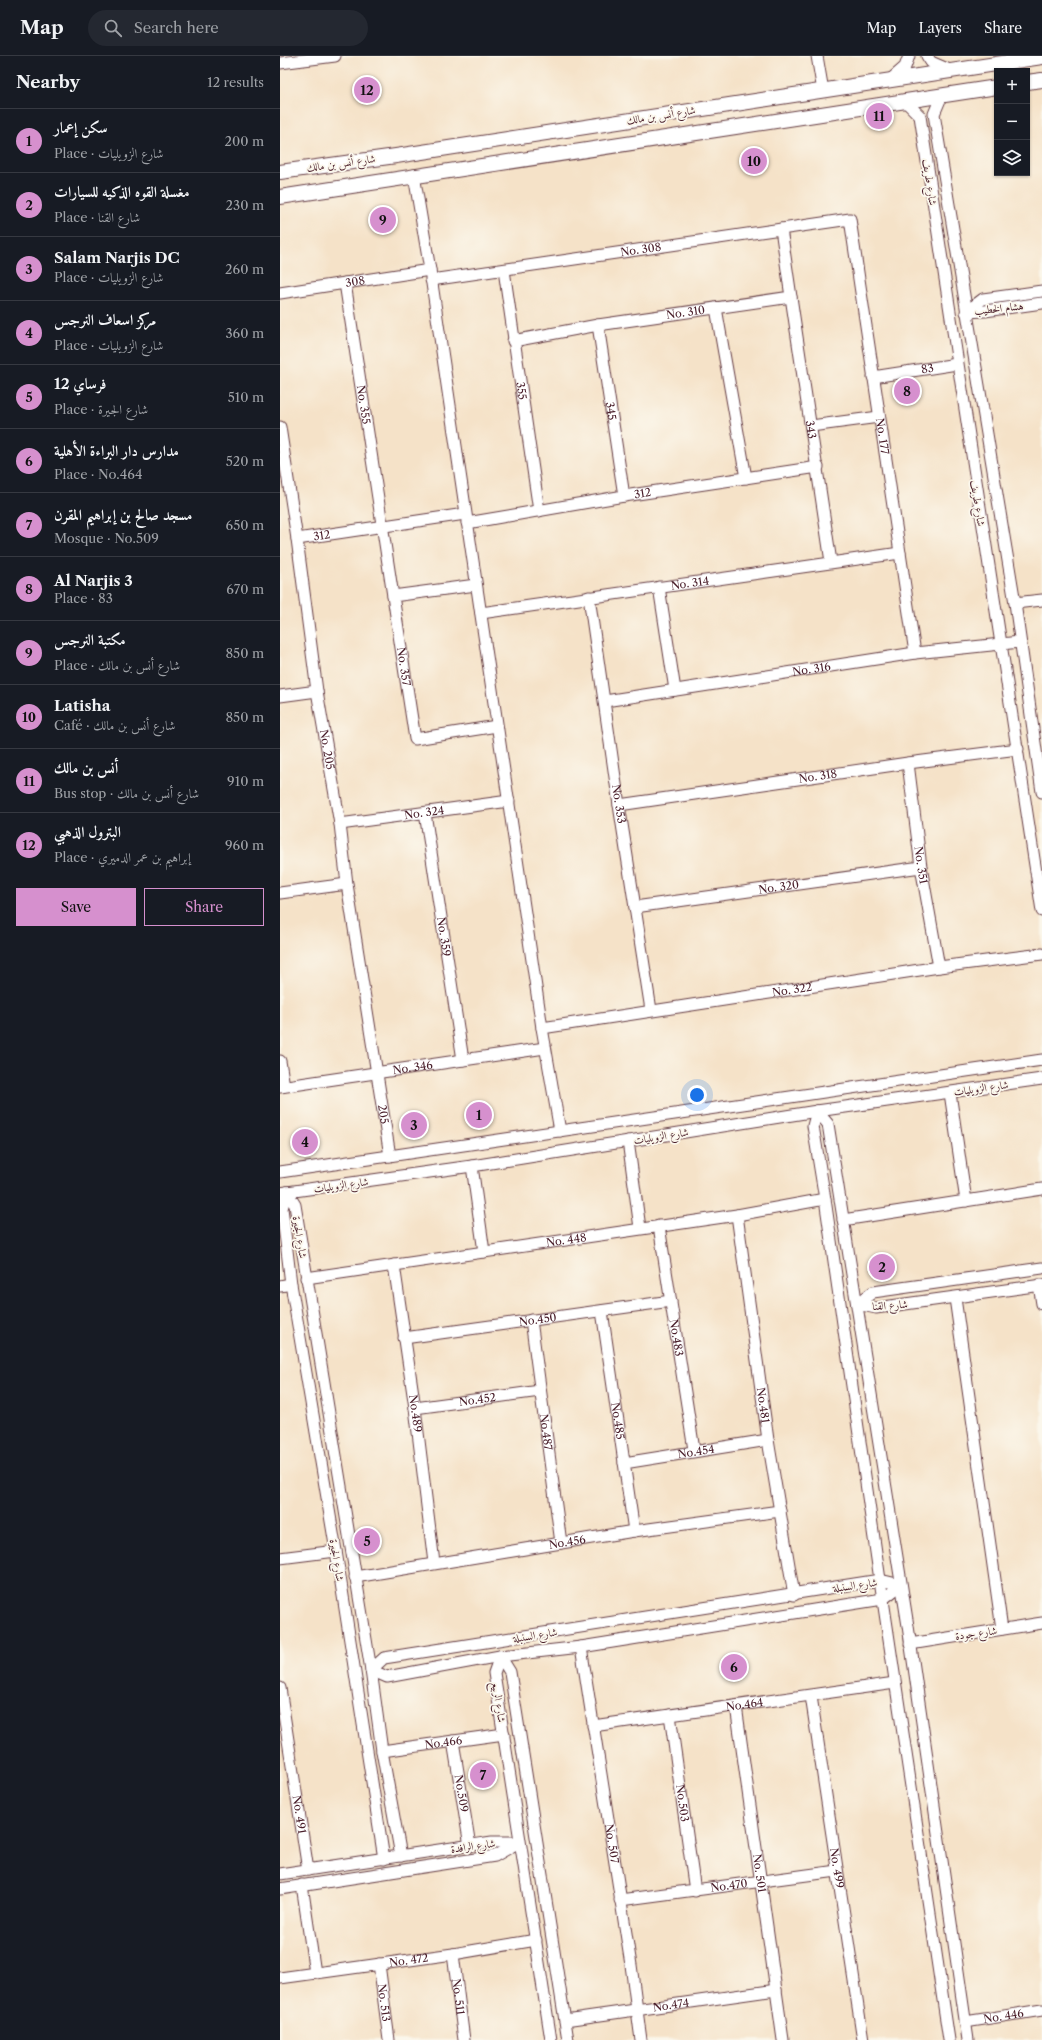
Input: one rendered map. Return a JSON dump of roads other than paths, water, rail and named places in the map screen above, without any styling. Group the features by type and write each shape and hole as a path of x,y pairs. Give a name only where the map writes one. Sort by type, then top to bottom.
{"main road":[{"name":"شارع أنس بن مالك","path":"280,172 396,156 889,81 1041,56"},
{"path":"1030,82 1042,80"},
{"name":"شارع أنس بن مالك","path":"280,198 414,175 994,87"}],"street":[{"path":"280,64 304,58 335,56"},
{"path":"817,56 823,91"},
{"path":"889,81 905,67 909,56"},
{"path":"927,56 930,62 952,71"},
{"name":"شارع طريف","path":"942,95 934,114 1015,603 1040,769 1042,792"},
{"name":"شارع طريف","path":"904,100 920,116 1042,911"},
{"path":"414,175 431,275 545,1048 560,1131"},
{"name":"No. 308","path":"431,275 504,270 850,219"},
{"name":"No. 177","path":"850,219 915,653"},
{"path":"781,229 791,297"},
{"name":"355","path":"504,270 513,341 539,511"},
{"name":"308","path":"280,293 345,283 431,275"},
{"name":"No. 355","path":"345,283 393,596"},
{"name":"هشام الخطيب","path":"966,312 983,299 1042,291"},
{"name":"No. 310","path":"513,341 598,325 791,297"},
{"name":"343","path":"791,297 818,467 831,562"},
{"name":"هشام الخطيب","path":"966,312 985,311 1042,303"},
{"path":"716,308 746,478"},
{"name":"345","path":"598,325 624,496"},
{"name":"83","path":"873,377 957,364"},
{"path":"811,426 879,417"},
{"name":"No. 205","path":"280,427 282,456 297,539 317,691 340,824 347,884 377,1073"},
{"name":"312","path":"297,539 382,526 539,511 624,496 818,467"},
{"name":"No. 314","path":"480,613 900,553"},
{"path":"393,596 476,585"},
{"path":"659,587 675,690"},
{"name":"No. 357","path":"393,596 415,739 497,726"},
{"name":"No. 353","path":"589,597 605,701 618,805 651,1010"},
{"path":"1015,603 1042,600"},
{"name":"No. 316","path":"605,701 915,653 1020,642"},
{"path":"280,696 317,691"},
{"name":"No. 318","path":"618,805 908,763 1018,749"},
{"name":"No. 351","path":"908,763 921,867 939,967"},
{"name":"No. 324","path":"340,824 509,801"},
{"name":"No. 359","path":"425,813 463,1060"},
{"name":"No. 320","path":"635,907 921,867"},
{"path":"280,893 347,884"},
{"name":"No. 322","path":"542,1028 651,1010 939,967 1042,954"},
{"name":"No. 346","path":"282,1086 545,1048"},
{"name":"شارع الزويليات","path":"280,1172 1042,1060"},
{"path":"280,1061 282,1086"},
{"name":"205","path":"377,1073 390,1156"},
{"name":"شارع الزويليات","path":"284,1193 472,1166 817,1111 1042,1079"},
{"path":"950,1093 966,1201"},
{"path":"817,1111 813,1126 949,2040"},
{"path":"817,1111 828,1124 901,1585 968,2040"},
{"path":"628,1141 640,1228"},
{"path":"472,1166 484,1252"},
{"path":"843,1220 1042,1189"},
{"name":"شارع الجيرة","path":"284,1193 295,1205 371,1670 382,1751 401,1856"},
{"name":"شارع الجيرة","path":"284,1193 282,1208 286,1285 336,1551 384,1859"},
{"name":"No. 448","path":"306,1278 737,1215 825,1199"},
{"name":"No.481","path":"737,1215 768,1440 794,1595"},
{"name":"No.483","path":"659,1226 694,1450"},
{"name":"No.489","path":"394,1265 415,1408 434,1563"},
{"name":"شارع القنا","path":"857,1304 873,1292 1042,1268"},
{"path":"1040,1285 1042,1304"},
{"name":"شارع القنا","path":"857,1304 876,1308 1040,1285"},
{"path":"954,1298 1002,1629"},
{"name":"No.450","path":"404,1338 671,1301"},
{"name":"No.485","path":"602,1311 634,1531"},
{"name":"No.487","path":"531,1320 561,1543"},
{"name":"No.452","path":"415,1408 540,1391"},
{"name":"No.454","path":"624,1462 694,1450 768,1440"},
{"name":"No.456","path":"355,1577 634,1531 780,1510"},
{"path":"280,1558 336,1551"},
{"name":"شارع السنبلة","path":"880,1580 901,1585 883,1599 581,1647 500,1656 387,1677 371,1670 384,1658 794,1595 880,1580"},
{"name":"شارع جودة","path":"910,1644 1042,1623"},
{"name":"No. 507","path":"581,1647 641,2040"},
{"name":"شارع الربيع","path":"500,1656 494,1673 519,1842 551,2040"},
{"name":"شارع الربيع","path":"500,1656 510,1672 568,2040"},
{"name":"No.464","path":"593,1726 895,1683"},
{"name":"No. 491","path":"280,1688 308,1870"},
{"name":"No. 499","path":"810,1696 863,2040"},
{"name":"No. 501","path":"736,1706 762,1881 783,2040"},
{"name":"No.503","path":"670,1715 695,1891"},
{"name":"No.466","path":"382,1751 504,1734"},
{"name":"No.509","path":"453,1741 470,1846"},
{"name":"شارع الرافدة","path":"280,1874 492,1842 519,1842"},
{"name":"شارع الرافدة","path":"280,1888 495,1856 519,1842"},
{"name":"No.470","path":"620,1900 837,1871"},
{"path":"302,1885 315,1973"},
{"name":"No. 472","path":"280,1978 453,1954 536,1940"},
{"name":"No. 511","path":"453,1954 464,2040"},
{"name":"No. 513","path":"379,1964 390,2040"},
{"name":"No.474","path":"565,2020 776,1990"},
{"name":"No. 446","path":"965,2022 1042,2010"}],"place":[{"name":"البترول الذهبي","path":"367,90"},
{"name":"أنس بن مالك","path":"879,116"},
{"name":"Latisha","path":"754,161"},
{"name":"مكتبة النرجس","path":"383,220"},
{"name":"Al Narjis 3","path":"907,391"},
{"name":"سكن إعمار","path":"479,1115"},
{"name":"Salam Narjis DC","path":"414,1125"},
{"name":"مركز اسعاف النرجس","path":"305,1142"},
{"name":"مغسلة القوه الذكيه للسيارات","path":"882,1267"},
{"name":"فرساي 12","path":"367,1541"},
{"name":"مدارس دار البراءة الأهلية","path":"734,1667"},
{"name":"مسجد صالح بن إبراهيم المقرن","path":"483,1775"}]}
